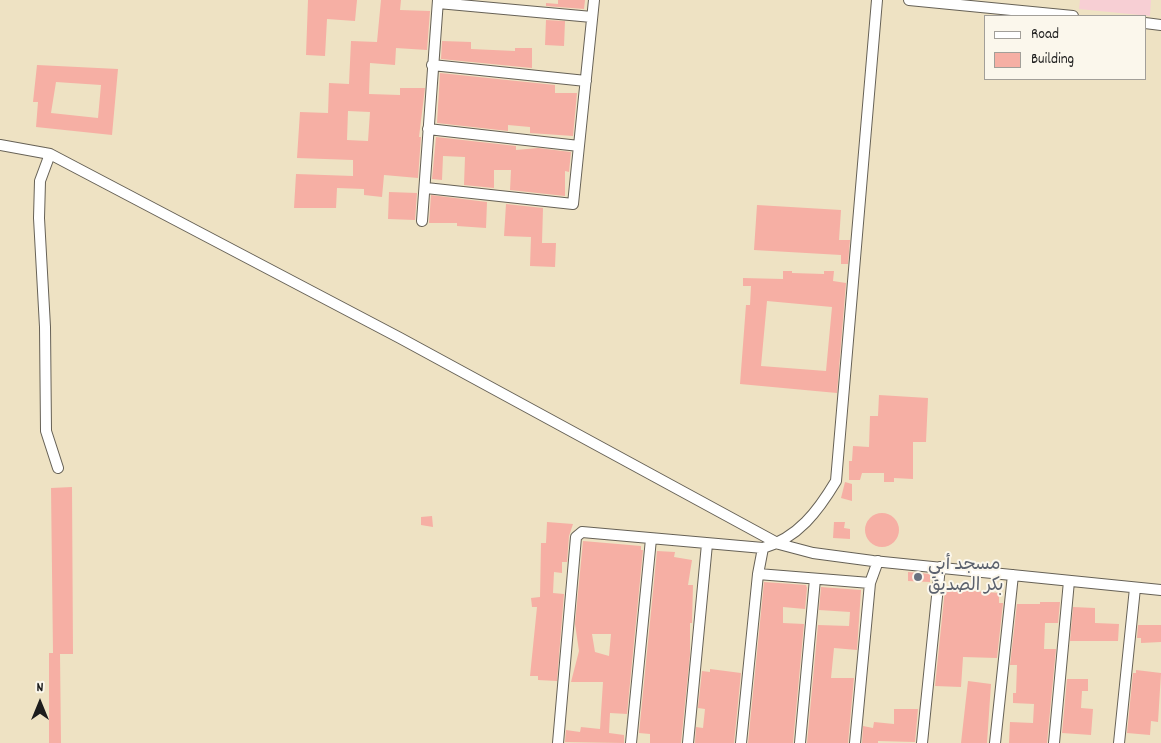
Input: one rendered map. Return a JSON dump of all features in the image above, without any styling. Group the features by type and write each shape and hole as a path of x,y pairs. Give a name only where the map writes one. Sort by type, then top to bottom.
{"street":[{"path":"426,188 574,204 594,0"},
{"path":"558,743 576,537 582,532 763,548 778,544 806,524 823,503 836,481 877,0"},
{"path":"909,0 1063,15"},
{"path":"422,222 426,188 432,65 438,1 592,17"},
{"path":"1146,23 1161,25"},
{"path":"432,65 586,81"},
{"path":"428,129 579,146"},
{"path":"0,145 50,154 400,338 778,544 813,553 878,562 1161,590"},
{"path":"50,154 40,181 39,218 45,327 46,431 58,468"},
{"path":"631,743 651,539"},
{"path":"688,743 707,544"},
{"path":"741,743 758,574 763,548"},
{"path":"855,743 870,583 878,562"},
{"path":"922,743 940,568"},
{"path":"758,574 870,583"},
{"path":"995,743 1013,575"},
{"path":"800,743 815,579"},
{"path":"1054,743 1069,581"},
{"path":"1119,743 1135,588"}],"shaded area":[{"path":"1080,0 1151,0 1150,16 1079,9"}],"building":[{"path":"308,0 357,0 355,21 327,19 325,56 306,55"},
{"path":"381,0 401,0 400,10 430,11 427,50 396,48 395,65 370,63 369,94 400,95 400,88 425,88 419,137 421,137 418,178 384,175 382,197 364,195 364,189 337,188 336,208 294,208 296,174 353,176 353,160 297,158 300,112 328,113 329,83 349,84 351,41 377,42","holes":["348,111 370,112 368,141 347,140"]},
{"path":"558,0 585,0 584,9 546,6 546,3 558,4"},
{"path":"546,20 565,21 564,46 545,45"},
{"path":"442,41 471,42 471,49 515,51 515,48 532,48 532,68 441,59"},
{"path":"37,65 118,69 112,135 36,127 38,102 33,102","holes":["56,82 101,85 98,118 51,113"]},
{"path":"440,73 555,85 555,93 577,93 573,136 530,133 530,127 508,125 508,131 437,123"},
{"path":"436,137 516,146 516,150 538,148 571,152 569,172 565,171 565,196 510,190 511,170 494,170 494,188 464,185 465,157 443,156 442,180 432,179"},
{"path":"389,192 417,193 415,220 388,219"},
{"path":"431,195 487,202 486,228 457,226 457,223 429,223"},
{"path":"506,204 543,208 542,243 556,243 555,267 530,266 531,237 504,236"},
{"path":"757,205 841,210 839,240 850,240 848,264 841,264 841,255 754,250"},
{"path":"783,271 824,274 824,271 834,271 833,281 846,283 837,393 740,384 746,305 750,305 751,286 743,286 743,278 783,279","holes":["767,301 832,307 826,371 761,366"]},
{"path":"879,395 928,398 926,442 913,442 913,479 894,478 894,482 884,482 884,473 862,473 860,480 849,480 849,461 852,461 853,446 869,447 870,416 878,416"},
{"path":"845,482 852,484 852,501 841,498"},
{"path":"72,487 73,654 60,654 61,743 49,743 49,653 53,653 51,488"},
{"path":"882,513 889,514 894,518 898,523 898,537 894,542 889,546 882,547 875,546 870,542 866,537 865,530 866,523 870,518 875,514"},
{"path":"432,516 433,527 421,525 421,517"},
{"path":"547,522 573,524 569,536 567,562 562,562 562,573 554,572 553,593 564,594 557,681 538,680 538,676 530,676 537,607 532,607 531,598 540,597 541,543 546,543"},
{"path":"834,522 845,522 844,528 850,529 850,539 833,538"},
{"path":"583,541 641,546 641,550 643,550 627,714 610,713 609,733 624,735 624,743 565,742 566,730 580,732 581,727 600,729 603,682 571,682 579,651 575,624","holes":["592,634 611,634 609,656 595,652"]},
{"path":"657,551 675,552 674,557 692,560 688,585 693,585 692,623 690,623 690,655 681,743 650,743 650,734 639,733"},
{"path":"908,572 930,574 930,582 908,581"},
{"path":"764,582 806,585 807,588 805,609 783,607 783,623 804,624 793,743 748,743"},
{"path":"821,587 861,590 857,650 834,648 831,678 854,678 848,743 807,743 818,625 849,626 850,612 819,610"},
{"path":"945,589 999,593 999,603 1003,603 997,658 963,657 961,687 935,686"},
{"path":"1040,602 1060,602 1058,623 1045,623 1044,649 1056,649 1047,743 1009,743 1010,722 1033,723 1034,704 1013,703 1013,693 1016,693 1017,665 1010,665 1017,604 1040,604"},
{"path":"1073,607 1095,608 1095,623 1119,624 1118,641 1070,641"},
{"path":"1138,625 1161,625 1161,642 1141,643 1141,638 1137,638"},
{"path":"710,669 741,673 734,743 695,743 696,727 703,728 705,709 698,708 702,671 710,672"},
{"path":"1136,670 1161,673 1158,722 1151,721 1150,735 1127,733 1133,673 1136,673"},
{"path":"1067,679 1088,679 1088,691 1082,691 1081,708 1093,709 1091,735 1062,733"},
{"path":"968,681 991,684 987,743 961,743"},
{"path":"894,709 918,709 915,742 878,741 878,743 862,743 863,726 873,728 874,722 894,724"}],"place":[{"name":"مسجد أبي بكر الصديق","path":"918,577"}]}
